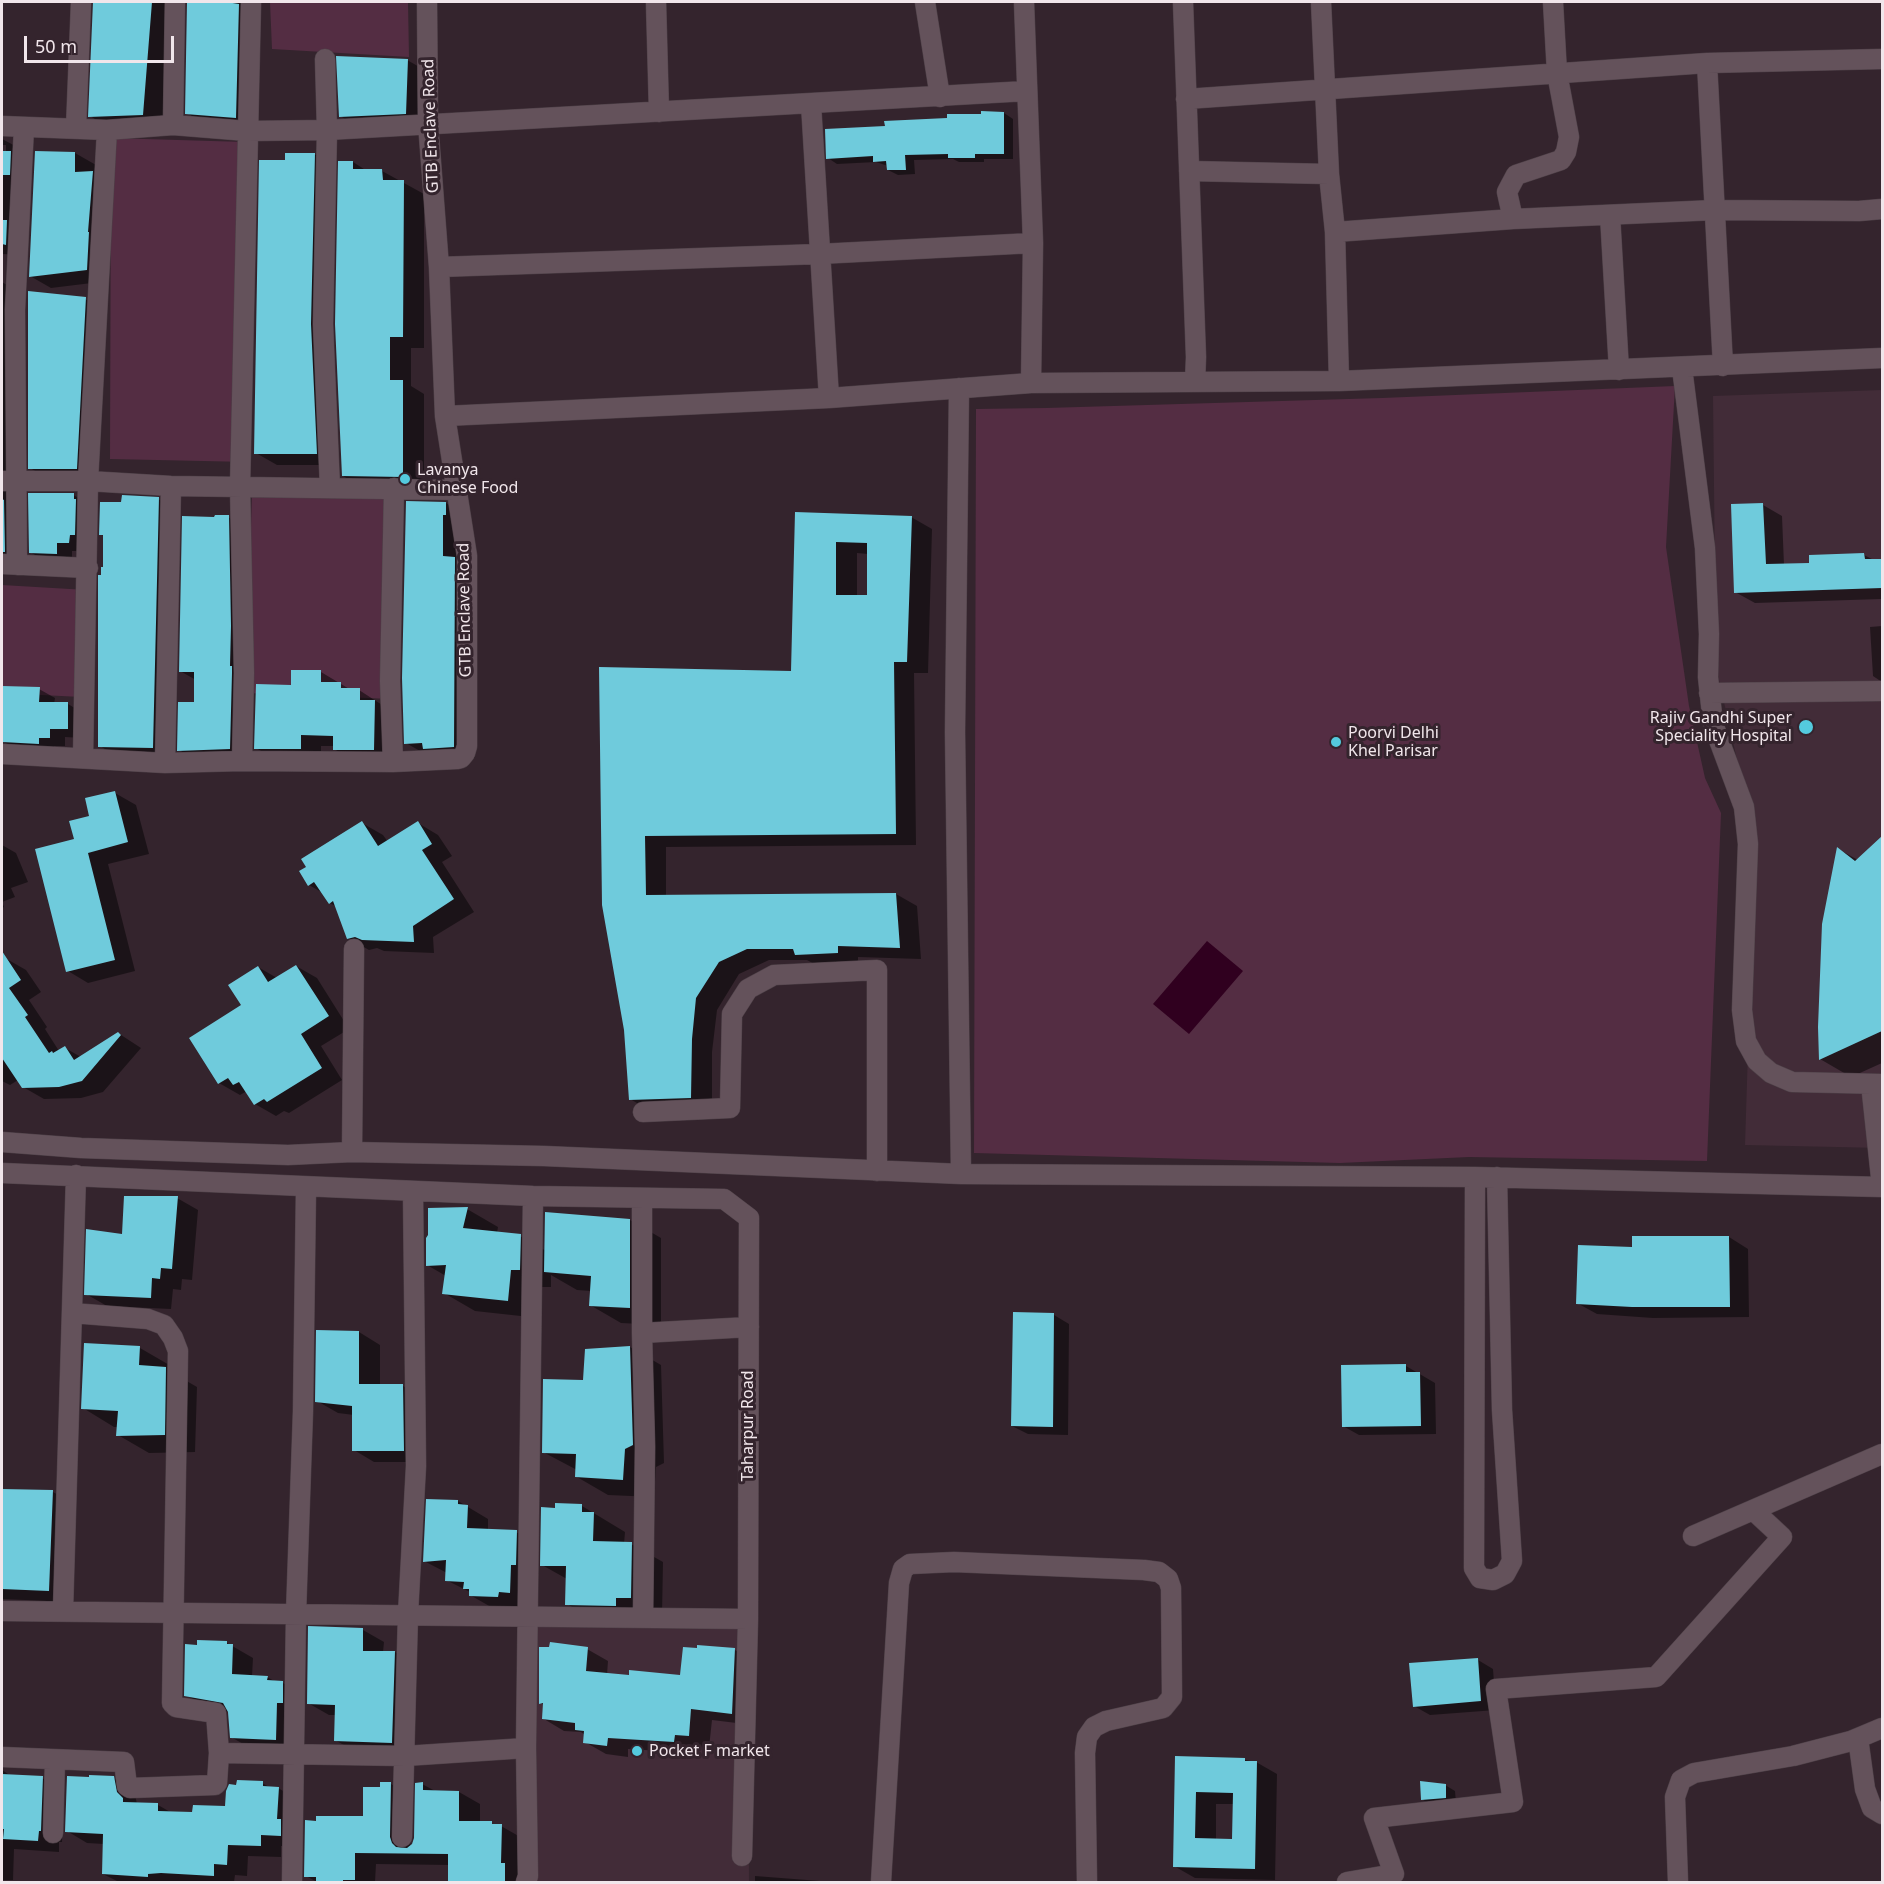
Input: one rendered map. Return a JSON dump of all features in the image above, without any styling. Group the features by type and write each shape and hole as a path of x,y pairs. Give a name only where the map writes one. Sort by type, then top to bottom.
{"street":[{"path":"76,128 81,2"},
{"path":"173,125 175,2"},
{"path":"242,761 244,673 240,487 247,131 252,2"},
{"name":"GTB Enclave Road","path":"2,754 165,763 393,762 461,758 467,746 467,556 445,416 439,267 429,123 427,2"},
{"path":"656,2 660,111"},
{"path":"925,2 940,97"},
{"path":"1024,2 1033,243 1031,383"},
{"path":"1183,2 1195,382"},
{"path":"1321,2 1329,174 1335,232 1339,381"},
{"path":"1513,219 1506,192 1516,175 1561,160 1566,152 1569,137 1557,73 1553,2"},
{"path":"326,58 327,130 323,324 330,488"},
{"path":"1186,99 1707,63 1882,59"},
{"path":"1707,63 1723,366"},
{"path":"2,126 107,130 173,125 247,131 327,130 1027,91"},
{"path":"811,104 829,398"},
{"path":"24,127 9,481 9,565 88,568"},
{"path":"83,758 88,481 107,130"},
{"path":"1189,171 1329,174"},
{"path":"1335,232 1610,214 1715,210 1859,211 1882,208"},
{"path":"1610,214 1619,370"},
{"path":"439,267 819,254 1033,243"},
{"path":"445,416 829,398 1031,383 1339,381 1882,358"},
{"path":"2,1142 81,1148 288,1155 352,1152 544,1156 961,1174 1497,1177 1882,1187 1877,1084 1792,1082 1771,1073 1757,1061 1746,1041 1742,1010 1748,844 1744,807 1713,724 1709,693 1705,548 1682,368"},
{"path":"959,388 955,732 961,1174"},
{"path":"9,481 456,490"},
{"path":"165,763 171,486"},
{"path":"393,762 390,681 394,488"},
{"path":"1709,693 1882,691"},
{"path":"352,1152 354,949"},
{"path":"643,1112 730,1108 732,1014 748,989 774,975 877,970 877,1171"},
{"path":"2,1173 76,1175 63,1611"},
{"name":"Taharpur Road","path":"76,1175 306,1188 533,1196 724,1199 749,1218 748,1619 742,1856"},
{"path":"1475,1177 1474,1568 1480,1578 1493,1580 1505,1574 1512,1561 1502,1410 1497,1177"},
{"path":"292,1882 306,1188"},
{"path":"402,1837 408,1614 416,1466 414,1192"},
{"path":"526,1882 528,1876 526,1748 533,1196"},
{"path":"642,1198 645,1447 643,1618"},
{"path":"2,1757 124,1762 127,1786 130,1788 215,1785 217,1783 219,1753 216,1713 176,1707 172,1703 177,1351 173,1338 164,1326 148,1319 72,1313"},
{"path":"642,1333 748,1327"},
{"path":"1693,1536 1882,1454"},
{"path":"1347,1882 1394,1874 1374,1818 1513,1802 1496,1689 1656,1677 1782,1537 1753,1510"},
{"path":"881,1882 899,1583 903,1569 910,1564 954,1562 1144,1570 1159,1572 1168,1579 1171,1588 1173,1697 1163,1708 1106,1721 1094,1727 1087,1737 1085,1753 1087,1882"},
{"path":"2,1611 748,1619"},
{"path":"1678,1882 1675,1797 1681,1780 1694,1773 1793,1756 1858,1738 1882,1728"},
{"path":"1858,1738 1865,1789 1872,1808 1882,1814"},
{"path":"219,1753 405,1756 526,1748"},
{"path":"53,1833 55,1760"}],"shaded area":[{"path":"270,2 408,2 409,57 272,49"},
{"path":"111,138 245,142 249,462 110,459"},
{"name":"Poorvi Delhi Khel Parisar","path":"1675,386 1666,547 1689,706 1705,778 1721,813 1707,1161 1469,1157 1340,1163 974,1153 976,409 1382,398"},
{"name":"Rajiv Gandhi Super Speciality Hospital","path":"1882,390 1882,1148 1745,1145 1754,861 1743,786 1716,667 1713,396"},
{"path":"252,493 398,494 392,699 246,693"},
{"path":"2,585 87,590 81,697 2,693"},
{"path":"1207,941 1243,971 1189,1034 1153,1004"},
{"name":"Pocket F market","path":"527,1616 748,1619 749,1882 525,1882"}],"building":[{"path":"93,2 152,2 143,115 88,117"},
{"path":"187,2 239,4 236,118 185,114"},
{"path":"336,56 408,59 406,114 339,117"},
{"path":"981,111 1004,112 1004,154 975,154 975,158 948,158 948,154 905,155 906,170 887,170 886,161 873,162 873,156 826,159 825,129 885,126 884,121 947,118 947,114 981,114"},
{"path":"2,151 11,151 10,175 2,175"},
{"path":"35,151 75,152 75,172 93,171 87,270 29,277"},
{"path":"285,153 315,153 311,324 317,454 254,454 259,160 285,160"},
{"path":"338,161 353,161 353,169 382,169 383,180 404,180 403,337 390,337 390,380 403,380 403,477 342,476 335,324"},
{"path":"2,220 7,220 6,245 2,244"},
{"path":"28,291 86,297 77,469 28,469"},
{"path":"28,493 74,493 74,499 76,499 75,535 70,535 69,543 57,543 57,554 29,553"},
{"path":"122,495 159,497 153,748 98,747 98,575 101,575 101,567 103,567 103,535 99,535 100,502 121,502"},
{"path":"2,499 4,500 5,552 2,552"},
{"path":"406,501 446,502 446,515 443,515 443,556 455,557 454,747 423,749 422,743 404,744 402,678"},
{"path":"1763,503 1766,564 1809,563 1809,555 1864,553 1865,559 1882,559 1882,588 1734,593 1731,504"},
{"path":"795,512 912,516 907,662 894,662 896,834 645,836 646,895 896,893 900,948 838,946 838,953 795,955 793,949 747,949 719,962 696,998 692,1039 691,1098 629,1100 624,1030 602,905 599,667 791,671","holes":["836,542 867,543 867,595 836,595"]},
{"path":"215,515 229,515 230,666 232,666 230,749 177,751 178,702 194,702 194,672 179,672 182,516 214,517"},
{"path":"291,670 321,670 321,682 341,682 341,688 360,688 360,700 375,700 374,750 333,750 333,736 301,735 301,749 254,749 256,684 291,685"},
{"path":"2,686 40,687 39,702 68,702 68,729 50,729 50,738 39,738 39,744 2,742"},
{"path":"115,791 128,842 88,853 115,960 66,972 35,849 74,839 69,821 89,816 85,798"},
{"path":"362,821 378,846 418,821 432,844 422,850 454,899 413,926 414,942 362,940 355,937 347,939 333,901 329,904 314,882 308,886 299,871 306,867 301,859"},
{"path":"1882,836 1882,1031 1819,1060 1822,924 1837,847 1855,861"},
{"path":"2,951 21,980 9,988 28,1015 25,1017 49,1053 65,1046 74,1060 118,1032 121,1035 82,1081 59,1087 22,1088 2,1058"},
{"path":"296,965 329,1016 301,1034 322,1068 267,1102 264,1099 254,1105 239,1082 233,1085 228,1078 218,1084 189,1038 241,1005 228,985 258,966 268,982"},
{"path":"124,1196 178,1196 172,1269 161,1268 160,1279 152,1278 151,1298 84,1295 86,1229 122,1234"},
{"path":"468,1207 463,1228 521,1234 520,1270 511,1270 508,1301 442,1294 446,1265 426,1266 428,1208"},
{"path":"545,1212 630,1219 630,1308 589,1306 591,1276 544,1272"},
{"path":"1632,1236 1729,1236 1730,1307 1632,1307 1576,1304 1578,1245 1632,1247"},
{"path":"1013,1312 1054,1313 1053,1427 1011,1426"},
{"path":"316,1330 359,1331 359,1384 403,1384 404,1451 352,1451 352,1406 315,1402"},
{"path":"84,1343 140,1346 139,1365 166,1367 165,1435 116,1436 118,1411 81,1409"},
{"path":"630,1346 633,1445 625,1449 623,1480 575,1477 576,1454 542,1453 543,1379 583,1380 585,1349"},
{"path":"1406,1364 1406,1372 1420,1372 1421,1426 1342,1427 1341,1365"},
{"path":"2,1489 53,1490 49,1591 2,1589"},
{"path":"426,1499 458,1500 458,1504 468,1505 467,1528 517,1530 516,1565 511,1565 510,1593 499,1592 498,1597 469,1596 469,1589 463,1589 464,1582 445,1581 446,1560 423,1562"},
{"path":"555,1503 582,1504 582,1512 594,1512 593,1541 632,1542 631,1598 616,1598 616,1606 565,1605 566,1566 540,1566 541,1507 555,1508"},
{"path":"308,1626 363,1628 363,1651 395,1651 392,1743 334,1741 335,1705 307,1704"},
{"path":"197,1640 227,1641 227,1644 233,1644 232,1674 268,1676 267,1680 283,1681 283,1703 277,1703 276,1740 230,1738 228,1712 223,1703 184,1696 185,1644 197,1645"},
{"path":"550,1642 588,1647 586,1671 629,1675 629,1670 680,1675 683,1647 697,1648 697,1645 735,1648 732,1714 691,1709 689,1736 675,1735 674,1742 608,1738 607,1746 583,1743 584,1731 575,1730 575,1723 542,1719 543,1703 539,1704 539,1647 549,1647"},
{"path":"1478,1658 1481,1701 1413,1707 1409,1663"},
{"path":"1175,1756 1245,1758 1245,1761 1257,1761 1255,1869 1173,1867","holes":["1196,1792 1233,1793 1232,1839 1195,1838"]},
{"path":"2,1774 43,1776 41,1831 39,1831 38,1841 3,1839"},
{"path":"89,1775 114,1776 117,1792 123,1798 123,1802 158,1803 158,1811 192,1812 193,1805 225,1806 229,1784 236,1785 237,1780 263,1781 263,1786 279,1787 277,1819 281,1819 281,1836 261,1835 261,1846 228,1845 227,1865 214,1864 214,1876 161,1873 148,1874 148,1877 102,1874 103,1834 65,1832 67,1776 89,1777"},
{"path":"1420,1781 1446,1784 1446,1798 1421,1800"},
{"path":"380,1782 391,1782 390,1837 396,1847 407,1848 412,1844 414,1838 415,1783 423,1782 423,1790 459,1791 459,1821 492,1821 492,1824 502,1824 501,1863 505,1863 505,1882 448,1882 448,1854 355,1853 355,1880 316,1882 316,1877 304,1877 305,1820 316,1821 316,1816 363,1816 363,1787 380,1787"}],"place":[{"name":"Lavanya Chinese Food","path":"405,479"},
{"name":"Rajiv Gandhi Super Speciality Hospital","path":"1806,727"},
{"name":"Poorvi Delhi Khel Parisar","path":"1336,742"},
{"name":"Pocket F market","path":"637,1751"}]}
